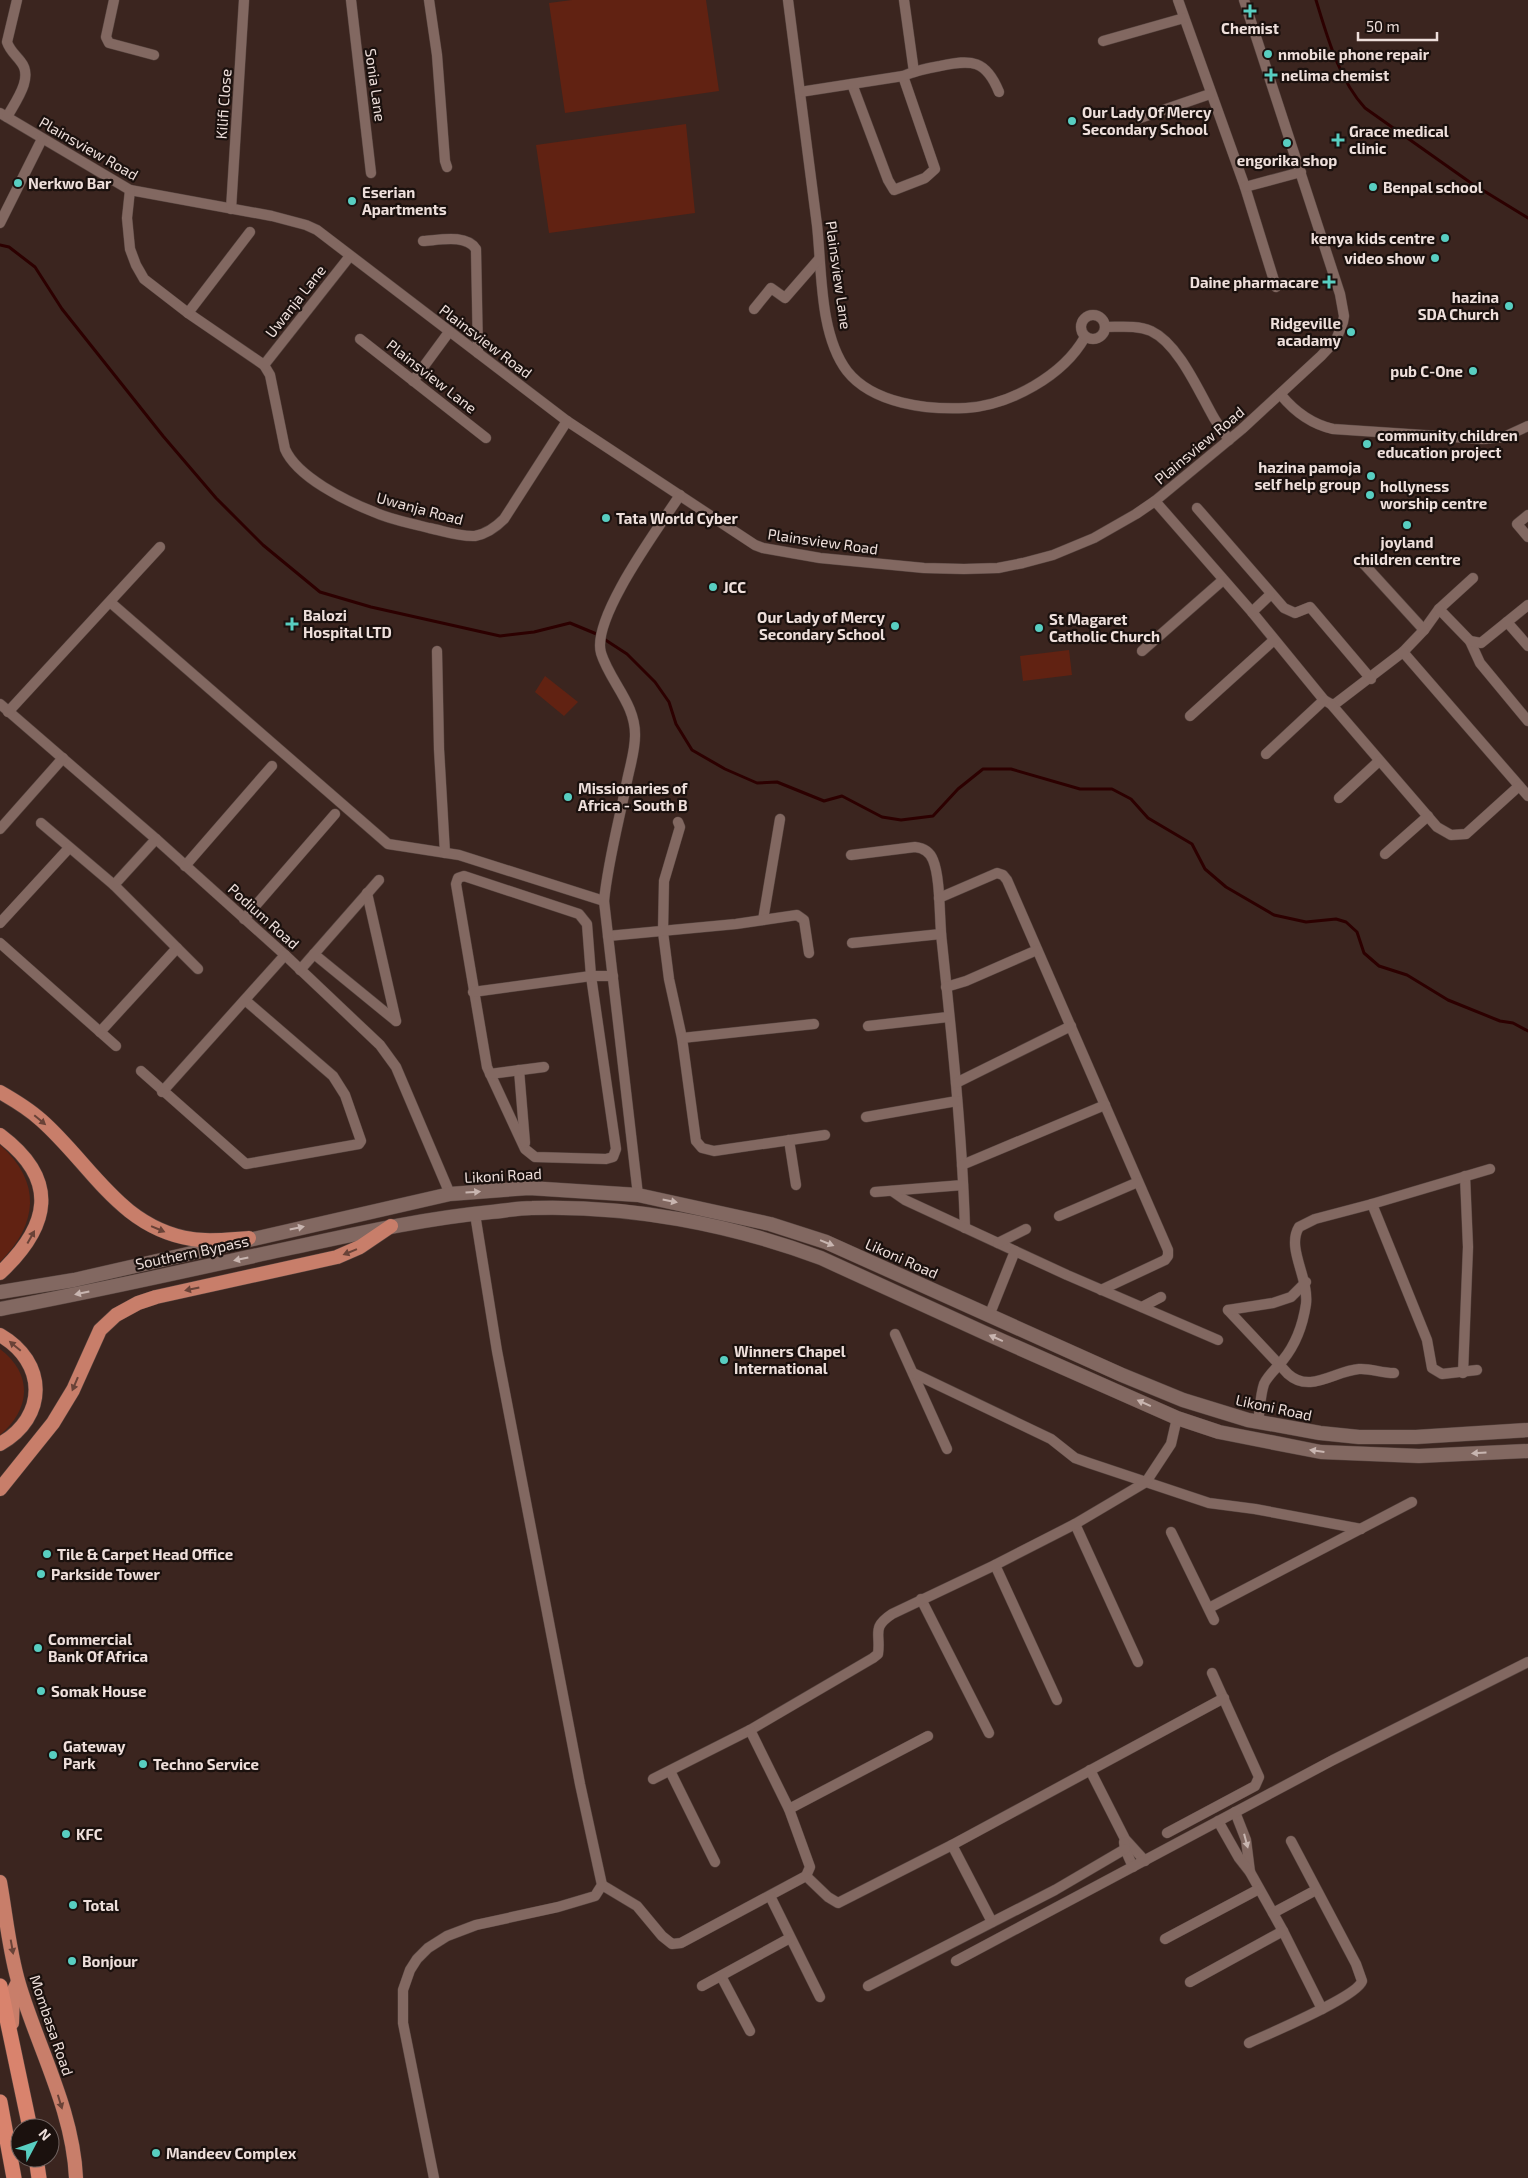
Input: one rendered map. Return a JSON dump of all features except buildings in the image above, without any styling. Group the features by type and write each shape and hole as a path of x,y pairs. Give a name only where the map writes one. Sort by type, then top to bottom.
{"highway":[{"path":"0,1092 40,1119 102,1186 136,1217 157,1229 194,1239 249,1238"},
{"path":"0,1134 26,1159 34,1171 40,1188 42,1202 37,1226 30,1241 18,1256 0,1273"},
{"path":"0,1489 53,1423 73,1390 100,1330 116,1315 138,1303 156,1297 337,1257 360,1247 391,1226"},
{"path":"0,1335 21,1350 31,1366 37,1387 35,1402 30,1414 10,1438 0,1444"},
{"name":"Mombasa Road","path":"0,1882 18,1982 54,2081 69,2131 76,2178"},
{"path":"12,2039 13,1992 18,1982"},
{"path":"0,1986 28,2118"},
{"path":"0,2102 14,2178"}],"main road":[{"name":"Likoni Road","path":"249,1238 450,1194 529,1188 638,1195 712,1210 800,1233 901,1274 990,1316 1182,1400 1258,1422 1320,1433 1359,1437 1416,1438 1528,1430"},
{"path":"638,1195 638,1213"},
{"path":"391,1226 475,1214 546,1208 638,1213 708,1225 813,1255 1177,1418 1220,1432 1321,1452 1418,1456 1528,1450"},
{"name":"Southern Bypass","path":"0,1309 391,1226"},
{"name":"Southern Bypass","path":"0,1292 74,1280 206,1250 249,1238"}],"street":[{"path":"3,114 18,96 26,77 22,62 10,49 7,42 17,0"},
{"path":"114,0 106,37 109,43 154,55"},
{"name":"Kilifi Close","path":"231,209 244,0"},
{"name":"Sonia Lane","path":"351,0 371,173"},
{"path":"430,0 447,168"},
{"name":"Plainsview Lane","path":"788,0 819,259 830,330 837,356 849,372 869,389 894,400 950,408 978,407 1029,389 1047,378 1078,350 1085,337"},
{"path":"904,0 914,72"},
{"path":"1178,0 1210,94 1245,187 1276,287"},
{"name":"Plainsview Road","path":"3,114 42,140 130,190 272,216 306,225 317,230 567,421 763,548 820,558 964,569 998,568 1053,555 1107,532 1155,501 1281,395 1336,340 1344,316 1333,270 1244,0"},
{"path":"1104,41 1184,18"},
{"path":"800,92 903,76 969,61 986,70 999,92"},
{"path":"852,84 888,180 894,190 925,178 935,169 903,76"},
{"path":"1140,118 1210,94"},
{"path":"0,223 42,140"},
{"path":"1245,187 1301,172"},
{"path":"130,190 128,233 130,249 144,279 188,313 264,365"},
{"path":"188,313 250,232"},
{"path":"424,241 464,240 472,243 476,249 478,353"},
{"name":"Uwanja Lane","path":"264,365 350,256"},
{"path":"754,309 772,288 785,298 819,259"},
{"path":"1094,315 1102,319 1105,327 1103,335 1094,339 1085,337 1081,330 1080,322 1087,316 1094,315"},
{"path":"1105,327 1136,327 1150,331 1165,341 1203,395 1214,418 1229,440"},
{"path":"413,381 450,332"},
{"name":"Plainsview Lane","path":"360,339 486,438"},
{"name":"Uwanja Road","path":"264,365 270,375 285,449 289,460 298,469 326,487 374,512 452,533 477,536 497,526 521,494 567,421"},
{"path":"1281,395 1301,415 1333,429 1483,439 1504,437 1528,426"},
{"path":"638,1195 604,901 635,738 635,723 630,708 600,651 602,633 608,612 614,600 680,495"},
{"path":"1155,501 1328,702 1443,831 1451,835 1466,834 1520,786"},
{"path":"1197,508 1270,595 1291,613 1298,613 1310,607 1371,678"},
{"path":"1528,515 1517,524 1528,537"},
{"path":"8,712 160,547"},
{"path":"1362,562 1424,630"},
{"path":"1328,702 1335,704 1403,652 1424,630 1439,608 1473,578"},
{"path":"1142,651 1223,580"},
{"path":"1252,612 1270,595"},
{"path":"110,602 383,841 393,846 410,846 474,860 604,901"},
{"path":"1470,641 1481,643 1528,605"},
{"path":"1439,608 1470,641 1480,663 1528,721"},
{"path":"1507,622 1528,646"},
{"path":"1190,716 1274,640"},
{"path":"437,651 439,749 445,853"},
{"path":"1403,652 1528,796"},
{"path":"1266,754 1328,702"},
{"name":"Podium Road","path":"0,704 156,839 285,955 380,1045 396,1067 450,1194"},
{"path":"0,829 63,758"},
{"path":"1339,798 1379,760"},
{"path":"185,866 272,766"},
{"path":"244,919 335,814"},
{"path":"1385,854 1428,816"},
{"path":"763,920 780,819"},
{"path":"41,822 114,885 198,968"},
{"path":"678,822 680,827 663,887 663,932 669,979 682,1038 696,1141 702,1148 714,1152 825,1135"},
{"path":"114,885 156,839"},
{"path":"851,855 909,847 921,848 933,859 956,1083 965,1228"},
{"path":"0,923 69,848"},
{"path":"938,898 997,873 1001,873 1007,880 1168,1250 1168,1256 1165,1260 1101,1290"},
{"path":"464,876 579,914 587,924 591,976 616,1149 613,1157 606,1159 536,1157 526,1149 490,1074 473,992 456,884 458,878 464,876"},
{"path":"300,970 379,880"},
{"path":"314,954 396,1021 367,893"},
{"path":"608,936 663,932 797,914 802,916 806,925 809,953"},
{"path":"852,942 941,934"},
{"path":"0,943 116,1046"},
{"path":"100,1032 177,948"},
{"path":"946,987 966,981 1037,950"},
{"path":"162,1092 285,955"},
{"path":"473,992 591,976 613,976"},
{"path":"140,1071 246,1164 360,1143 345,1095 332,1076 244,1000"},
{"path":"868,1026 948,1017"},
{"path":"682,1038 814,1024"},
{"path":"956,1083 1072,1026"},
{"path":"490,1074 544,1067"},
{"path":"519,1070 526,1149"},
{"path":"866,1117 957,1101"},
{"path":"962,1165 1105,1105"},
{"path":"788,1140 796,1185"},
{"path":"1258,1422 1265,1384 1290,1350 1301,1326 1307,1294 1306,1282 1296,1254 1294,1240 1298,1226 1315,1219 1490,1169"},
{"path":"1463,1372 1468,1247 1465,1176"},
{"path":"1059,1216 1138,1182"},
{"path":"875,1192 963,1185"},
{"path":"892,1191 905,1200 1015,1251 1218,1340"},
{"path":"1372,1204 1424,1333 1430,1350 1432,1368 1442,1374 1477,1370"},
{"path":"434,2178 403,2023 403,1990 410,1970 417,1958 428,1948 447,1936 476,1926 558,1907 595,1896 602,1885 580,1784 497,1351 475,1214"},
{"path":"998,1243 1026,1228"},
{"path":"990,1316 1015,1251"},
{"path":"1306,1282 1291,1297 1273,1303 1228,1310 1294,1379 1304,1383 1312,1383 1357,1369 1394,1373"},
{"path":"1142,1307 1161,1297"},
{"path":"895,1334 947,1450"},
{"path":"913,1373 1051,1440 1075,1458 1209,1503 1255,1509 1361,1529"},
{"path":"654,1779 750,1730 873,1658 878,1654 877,1633 879,1625 892,1614 1075,1524 1146,1482 1171,1444 1177,1418"},
{"path":"1209,1608 1412,1502"},
{"path":"1075,1524 1138,1662"},
{"path":"1171,1532 1214,1620"},
{"path":"995,1565 1057,1700"},
{"path":"921,1599 989,1733"},
{"path":"956,1961 1333,1760 1528,1662"},
{"path":"1167,1833 1250,1789 1258,1782 1258,1773 1212,1673"},
{"path":"806,1876 828,1897 838,1903 952,1845 1224,1698"},
{"path":"602,1885 638,1906 662,1936 672,1944 681,1943 806,1876 810,1867 789,1809 750,1730"},
{"path":"789,1809 928,1736"},
{"path":"1090,1770 1125,1844 1133,1867"},
{"path":"670,1771 715,1862"},
{"path":"1235,1812 1246,1840 1250,1872"},
{"path":"1218,1821 1239,1858 1250,1872 1283,1931 1322,2009"},
{"path":"1249,2043 1322,2009 1356,1989 1362,1981 1356,1964 1291,1841"},
{"path":"1125,1844 1145,1860"},
{"path":"868,1986 1055,1890 1125,1844"},
{"path":"952,1845 992,1922"},
{"path":"1166,1940 1259,1889"},
{"path":"1273,1913 1316,1890"},
{"path":"770,1896 820,1997"},
{"path":"1190,1982 1283,1931"},
{"path":"702,1986 790,1938"},
{"path":"722,1976 750,2031"}],"shaded area":[{"path":"572,0 706,0 719,91 565,113 549,3"},
{"path":"686,124 695,213 549,233 536,145"},
{"path":"1069,650 1072,675 1023,681 1020,656"},
{"path":"545,676 578,702 564,716 535,692"},
{"path":"0,1145 14,1159 23,1174 28,1188 30,1203 28,1218 22,1233 13,1248 0,1262"},
{"path":"0,1349 18,1369 23,1380 24,1392 18,1414 0,1435"}],"waterway":[{"path":"1316,0 1329,43 1341,71 1356,97 1365,108 1471,183 1528,218"},
{"path":"0,245 9,247 35,267 62,309 163,436 216,498 263,545 320,592 371,607 500,636 534,632 570,623 599,635"},
{"path":"604,639 627,654 655,682 669,702 676,724 692,750 725,769 757,783 777,782 824,801 842,796 882,817 901,820 933,816 958,789 983,769 1011,769 1080,789 1112,789 1131,799 1148,818 1192,844 1205,869 1226,887 1274,915 1306,922 1336,919 1346,922 1357,932 1364,953 1379,966 1407,975 1448,1000 1500,1021 1513,1023 1528,1031"}],"place":[{"name":"Chemist","path":"1250,11"},
{"name":"nmobile phone repair","path":"1268,54"},
{"name":"nelima chemist","path":"1271,75"},
{"name":"Our Lady Of Mercy Secondary School","path":"1072,121"},
{"name":"Grace medical clinic","path":"1338,140"},
{"name":"engorika shop","path":"1287,143"},
{"name":"Nerkwo Bar","path":"18,183"},
{"name":"Benpal school","path":"1373,187"},
{"name":"Eserian Apartments","path":"352,201"},
{"name":"kenya kids centre","path":"1445,238"},
{"name":"video show","path":"1435,258"},
{"name":"Daine pharmacare","path":"1329,282"},
{"name":"hazina SDA Church","path":"1509,306"},
{"name":"Ridgeville acadamy","path":"1351,332"},
{"name":"pub C-One","path":"1473,371"},
{"name":"community children education project","path":"1367,444"},
{"name":"hazina pamoja self help group","path":"1371,476"},
{"name":"hollyness worship centre","path":"1370,495"},
{"name":"Tata World Cyber","path":"606,518"},
{"name":"joyland children centre","path":"1407,525"},
{"name":"JCC","path":"713,587"},
{"name":"Balozi Hospital LTD","path":"292,624"},
{"name":"Our Lady of Mercy Secondary School","path":"895,626"},
{"name":"St Magaret Catholic Church","path":"1039,628"},
{"name":"Missionaries of Africa - South B","path":"568,797"},
{"name":"Winners Chapel International","path":"724,1360"},
{"name":"Tile & Carpet Head Office","path":"47,1554"},
{"name":"Parkside Tower","path":"41,1574"},
{"name":"Commercial Bank Of Africa","path":"38,1648"},
{"name":"Somak House","path":"41,1691"},
{"name":"Gateway Park","path":"53,1755"},
{"name":"Techno Service","path":"143,1764"},
{"name":"KFC","path":"66,1834"},
{"name":"Total","path":"73,1905"},
{"name":"Bonjour","path":"72,1961"},
{"name":"Mandeev Complex","path":"156,2153"}]}
